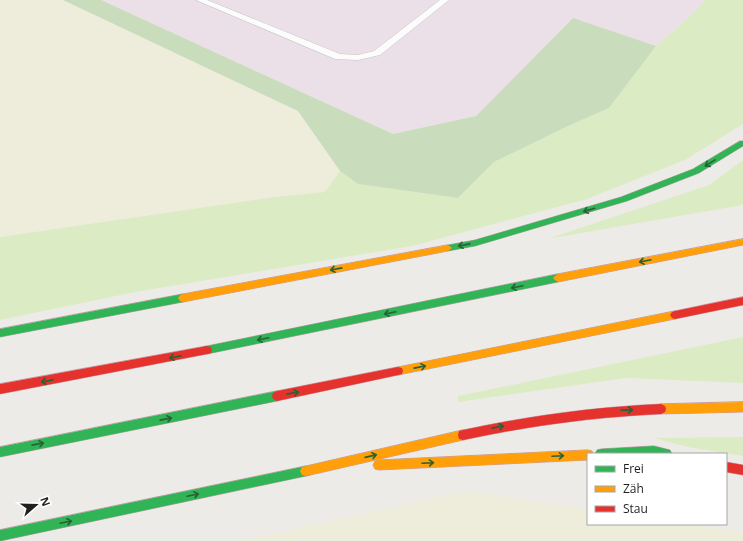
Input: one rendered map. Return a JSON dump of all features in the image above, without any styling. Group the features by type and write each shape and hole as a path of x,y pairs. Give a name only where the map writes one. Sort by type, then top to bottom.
{"highway":[{"path":"0,333 475,243 624,199 696,171 743,142"},
{"path":"683,253 719,237"},
{"path":"0,389 213,349 743,242"},
{"path":"0,452 743,301"},
{"path":"0,536 320,468 498,427 618,410 743,407"},
{"path":"619,453 654,451 662,453"},
{"path":"320,468 587,455"},
{"path":"727,466 743,470"}],"lane":[{"path":"200,0 338,57 350,59 364,58 377,53 445,0"}],"shaded area":[{"path":"101,0 705,0 697,10 656,46 573,18 476,116 393,134"}],"green space":[{"path":"0,0 63,0 298,111 340,171 325,192 274,197 0,237"},
{"path":"63,0 101,0 393,134 476,116 573,18 656,46 609,108 494,162 458,198 358,184 340,171 298,111"},
{"path":"705,0 743,0 743,124 685,160 587,199 412,246 135,292 0,320 0,237 274,197 325,192 340,171 358,184 458,198 494,162 609,108 656,46 697,10"},
{"path":"743,160 743,205 547,239 709,185"},
{"path":"743,337 743,383 626,378 458,402 458,396"},
{"path":"743,437 743,456 688,447 654,438"},
{"path":"465,491 587,509 587,525 697,525 743,532 743,541 239,541"}],"traffic: fast":[{"path":"448,248 475,243 624,199 696,171 743,143"},
{"path":"207,350 558,278"},
{"path":"0,333 183,298"},
{"path":"0,452 277,396"},
{"path":"619,453 654,451 662,453"},
{"path":"0,536 306,471"}],"traffic: slow":[{"path":"558,278 743,242"},
{"path":"183,298 448,248"},
{"path":"398,371 675,315"},
{"path":"661,409 743,407"},
{"path":"306,471 463,435"},
{"path":"379,465 587,455"}],"traffic: jam":[{"path":"675,315 743,301"},
{"path":"0,389 207,350"},
{"path":"277,396 398,371"},
{"path":"463,435 562,417 661,409"},
{"path":"727,467 743,470"}]}
